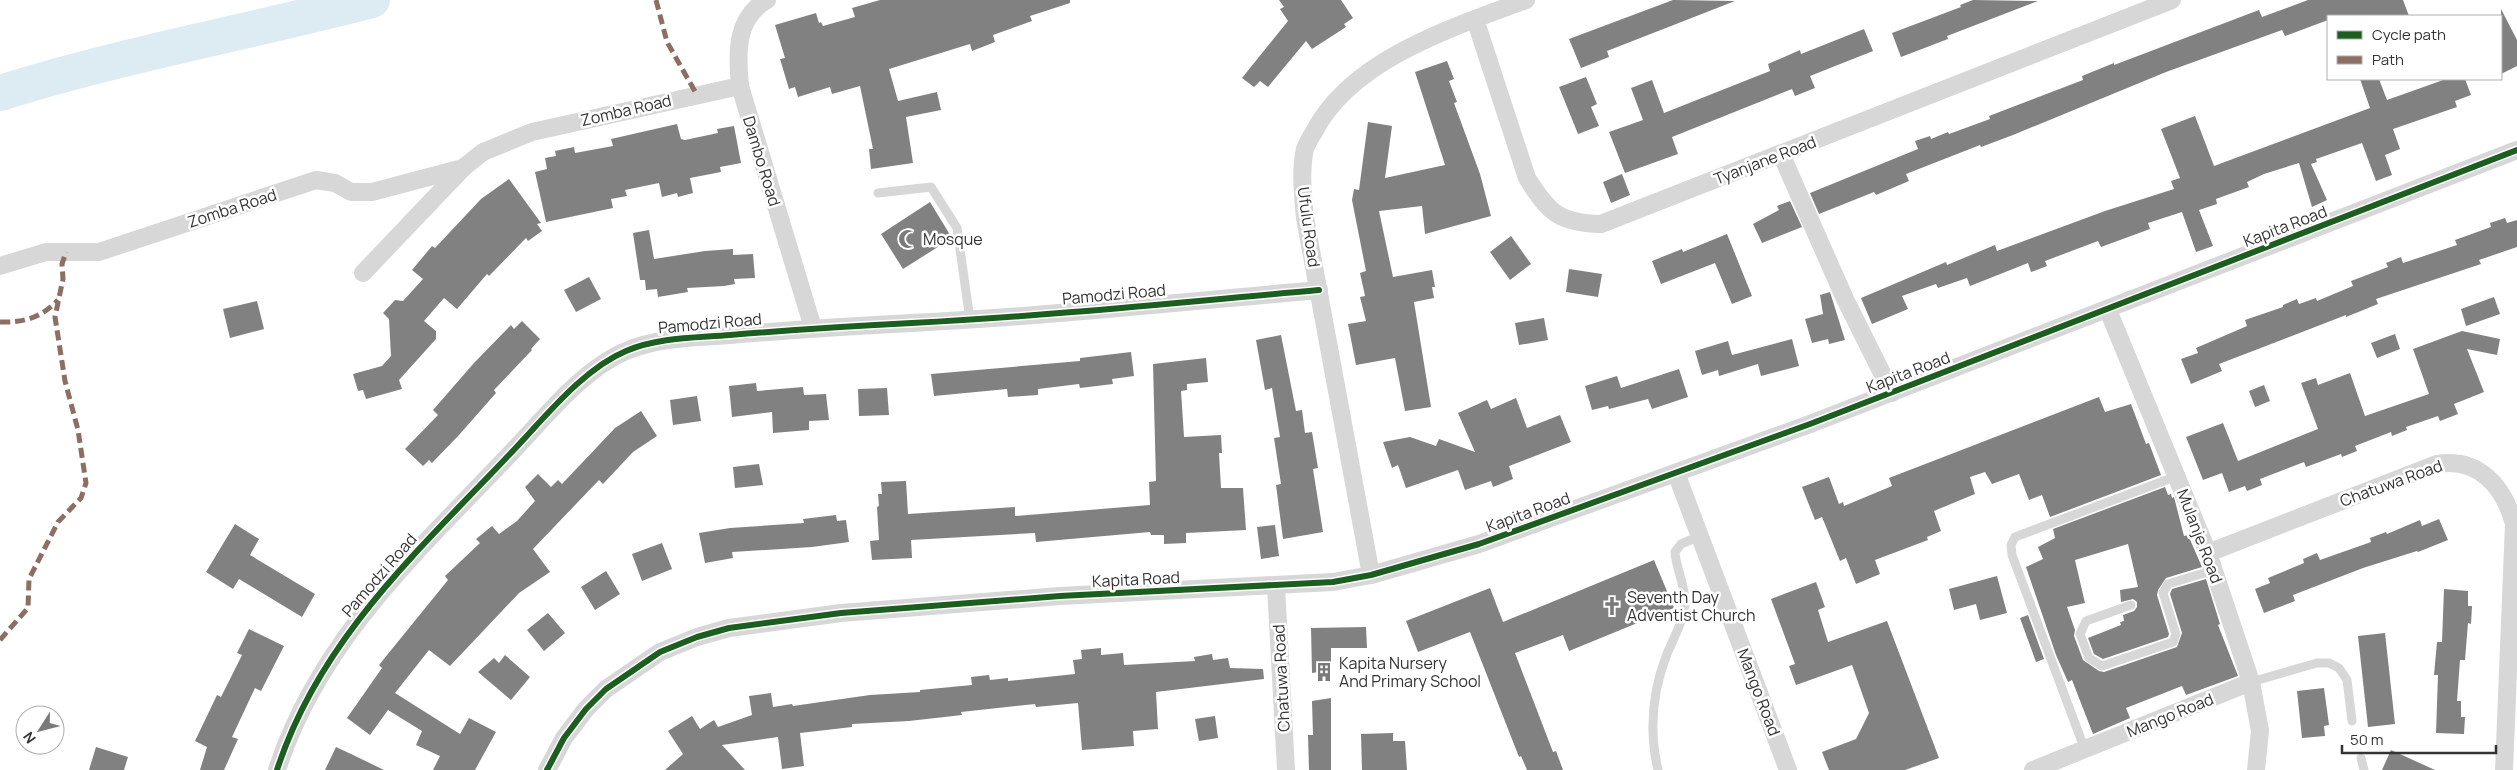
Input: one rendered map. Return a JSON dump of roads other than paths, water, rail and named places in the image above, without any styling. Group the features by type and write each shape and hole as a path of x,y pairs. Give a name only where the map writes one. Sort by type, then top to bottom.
{"street":[{"name":"Dambo Road","path":"767,0 754,7 746,20 739,38 737,57 740,86 813,328"},
{"name":"Ufulu Road","path":"1371,575 1305,218 1302,180 1306,148 1320,120 1340,98 1385,62 1412,47 1526,0"},
{"name":"Tyanjane Road","path":"1475,20 1527,178 1539,197 1554,213 1576,224 1601,224 2172,0"},
{"name":"Zomba Road","path":"363,273 463,168 483,152 532,132 740,86"},
{"name":"Kapita Road","path":"547,770 564,738 586,709 606,689 660,652 697,637 729,628 841,613 1060,596 1333,582 1371,575 1480,544 1676,474 2108,310 2517,150"},
{"path":"1781,154 1846,299 1892,392"},
{"name":"Zomba Road","path":"0,266 46,252 99,252 316,180 335,182 351,192 372,192 463,168"},
{"name":"Pamodzi Road","path":"277,770 286,742 309,695 331,656 362,614 461,505 563,399 595,369 626,351 656,341 813,328 970,320 1319,290"},
{"name":"Mulanje Road","path":"2108,310 2208,553 2251,682 2260,731 2256,770"},
{"name":"Chatuwa Road","path":"2208,553 2429,466 2449,462 2473,467 2488,477 2500,490 2509,506 2514,524 2511,681 2504,770"},
{"name":"Mango Road","path":"1676,474 1788,770"},
{"name":"Chatuwa Road","path":"1276,586 1286,770"},
{"name":"Mango Road","path":"2033,770 2251,682"}],"lane":[{"path":"878,193 931,187 957,228 970,320"},
{"path":"2085,750 2012,555 2011,545 2015,537 2177,476"},
{"path":"1658,770 1653,746 1653,700 1666,656 1680,626 1685,602 1675,552 1681,544 1700,536"},
{"path":"2131,605 2086,621 2080,634 2089,658 2102,666 2173,642 2176,634 2163,593 2168,584 2214,570"},
{"path":"2251,682 2317,662 2329,663 2339,668 2346,680 2352,721"},
{"path":"2361,758 2364,770"}],"waterway":[{"path":"0,93 138,55 372,0"}],"place":[{"name":"Mosque","path":"908,239"},
{"name":"Seventh Day Adventist Church","path":"1612,606"},
{"name":"Kapita Nursery And Primary School","path":"1324,672"}]}
